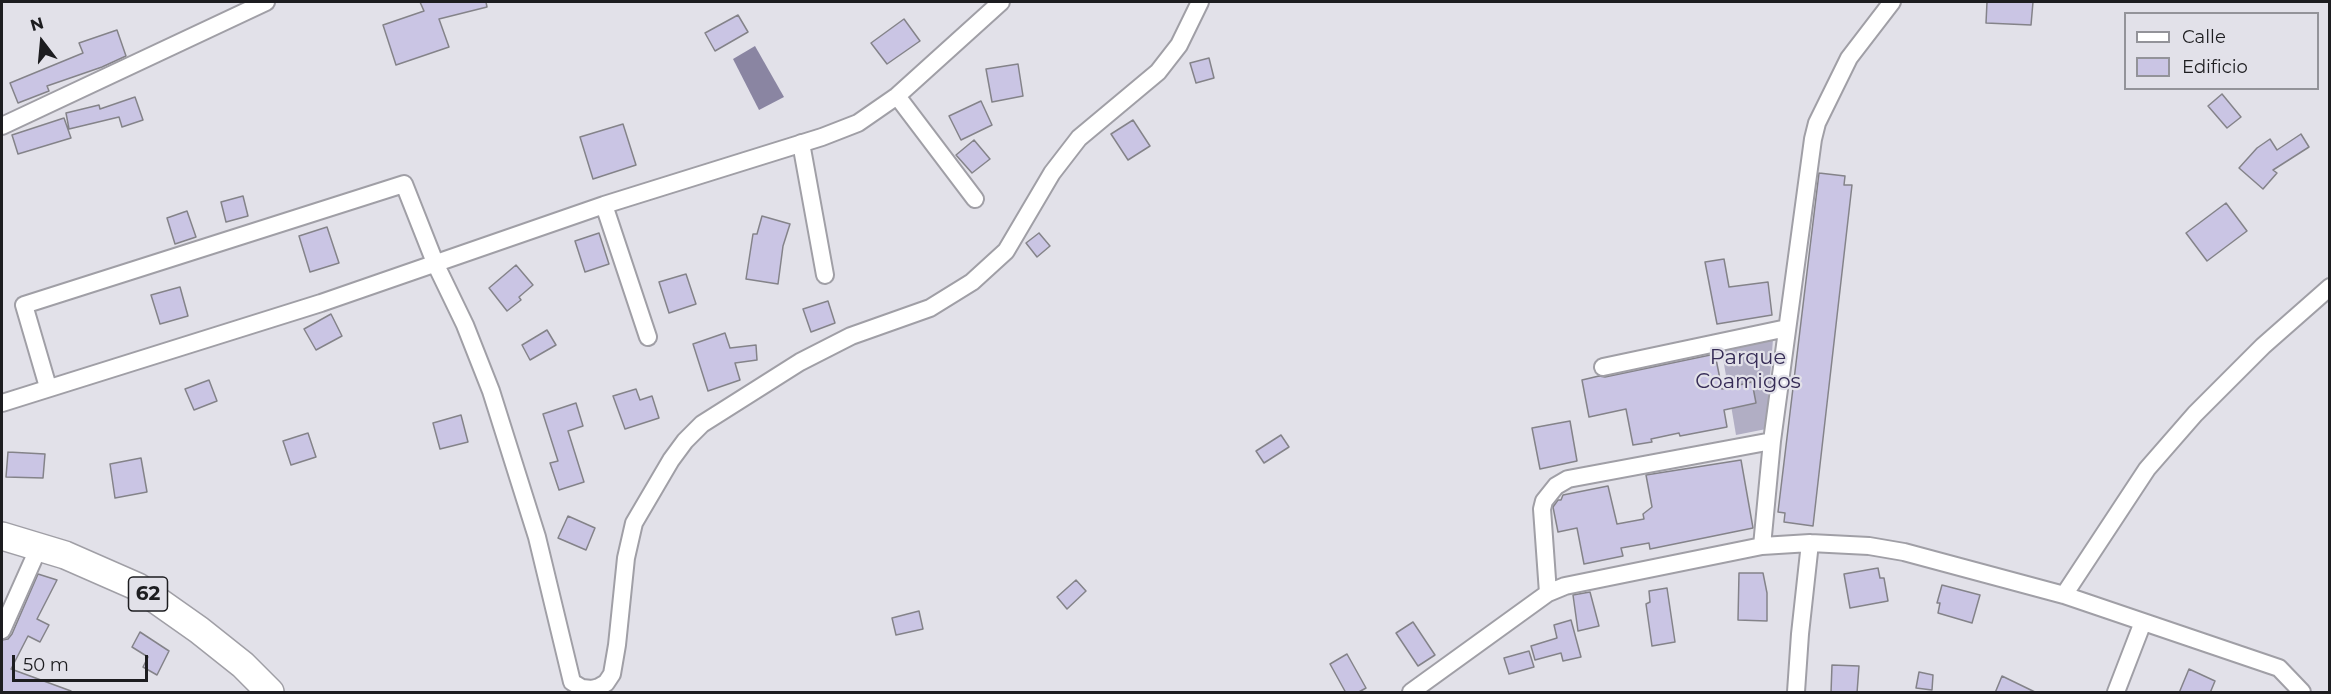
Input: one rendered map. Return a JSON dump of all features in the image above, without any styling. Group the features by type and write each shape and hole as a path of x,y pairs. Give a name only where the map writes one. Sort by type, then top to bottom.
{"main road":[{"name":"62","path":"2,536 65,555 138,587 200,630 243,665 270,693"}],"street":[{"path":"2,126 266,2"},
{"path":"2,403 48,387 195,344 436,265 604,205 858,123 897,96 1001,2"},
{"path":"1762,546 1772,441 1810,152 1817,123 1849,58 1892,2"},
{"path":"48,387 24,305 404,184 436,265 465,325 491,391 537,537 572,682 592,689 599,687 606,683 612,674 626,558 634,524 671,460 685,441 702,424 800,362 851,336 930,308 972,282 1006,251 1052,173 1079,138 1158,72 1179,45 1197,4"},
{"path":"897,96 975,199"},
{"path":"801,143 825,275"},
{"path":"604,205 648,337"},
{"path":"2064,595 2147,469 2195,414 2246,363 2330,288"},
{"path":"1603,367 1787,328"},
{"path":"1548,593 1542,509 1551,490 1562,482 1772,441"},
{"path":"1796,693 1810,543"},
{"path":"1411,693 1548,593 1578,582 1762,546 1810,543 1869,546 1904,552 2064,595 2279,668 2302,693"},
{"path":"2,630 39,547"},
{"path":"2116,693 2143,622"}],"green space":[{"name":"Parque Coamigos","path":"1773,339 1766,429 1736,435 1722,352"}],"shaded area":[{"path":"755,46 784,97 759,110 733,59"}],"building":[{"path":"420,2 486,2 487,7 439,19 449,47 396,65 383,25 424,11"},
{"path":"1987,2 2033,2 2031,25 1986,23"},
{"path":"738,15 748,32 715,51 705,33"},
{"path":"904,19 920,41 887,64 871,43"},
{"path":"117,30 126,56 47,86 49,91 18,103 10,83 83,53 79,43"},
{"path":"1209,58 1214,78 1196,83 1190,63"},
{"path":"1018,64 1023,96 992,102 986,69"},
{"path":"2222,94 2241,117 2227,128 2208,106"},
{"path":"135,97 143,120 122,127 119,117 69,129 66,113 99,105 100,109"},
{"path":"981,101 992,125 961,140 949,116"},
{"path":"64,118 71,138 18,154 12,135"},
{"path":"1133,120 1150,146 1128,160 1111,134"},
{"path":"623,124 636,165 593,179 580,137"},
{"path":"2301,134 2309,147 2273,170 2277,173 2263,189 2239,168 2257,148 2270,139 2277,150"},
{"path":"974,140 990,159 972,173 956,155"},
{"path":"1819,173 1845,176 1844,185 1852,185 1813,526 1784,522 1785,513 1778,512"},
{"path":"243,196 248,216 226,222 221,202"},
{"path":"2226,203 2247,231 2207,261 2186,233"},
{"path":"187,211 196,237 175,244 167,218"},
{"path":"762,216 790,224 783,246 778,284 746,279 753,234 757,234"},
{"path":"327,227 339,263 310,272 299,236"},
{"path":"599,233 609,264 585,272 575,241"},
{"path":"1039,233 1050,246 1037,257 1026,243"},
{"path":"1724,259 1729,287 1768,282 1772,315 1717,324 1705,262"},
{"path":"516,265 533,285 519,297 521,300 507,311 489,288"},
{"path":"686,274 696,304 669,313 659,282"},
{"path":"180,287 188,316 160,324 151,295"},
{"path":"828,301 835,323 811,332 803,309"},
{"path":"331,314 342,336 316,350 304,329"},
{"path":"547,330 556,345 530,360 522,345"},
{"path":"725,333 730,348 756,345 757,360 735,363 740,380 708,391 693,344"},
{"path":"1715,354 1722,389 1752,382 1756,403 1724,410 1727,427 1680,436 1679,433 1651,439 1652,442 1633,445 1626,409 1589,417 1582,380"},
{"path":"209,380 217,401 194,410 185,389"},
{"path":"636,389 640,400 652,396 659,418 625,429 613,396"},
{"path":"576,403 583,426 568,431 584,482 559,490 550,463 558,461 543,414"},
{"path":"461,415 468,442 440,449 433,423"},
{"path":"1570,421 1577,461 1540,469 1532,428"},
{"path":"308,433 316,457 291,465 283,441"},
{"path":"1281,435 1289,447 1264,463 1256,451"},
{"path":"8,452 45,454 43,478 6,477"},
{"path":"141,458 147,492 115,498 110,464"},
{"path":"1741,460 1753,528 1650,549 1649,543 1621,548 1623,556 1584,564 1577,528 1558,532 1553,507 1563,495 1608,486 1617,524 1644,519 1643,514 1652,507 1646,475"},
{"path":"568,516 595,528 586,550 558,538"},
{"path":"1878,568 1880,578 1884,578 1888,601 1850,608 1844,574"},
{"path":"1739,573 1763,573 1767,593 1767,621 1738,620"},
{"path":"38,574 57,580 37,619 49,625 40,642 28,636 11,669 71,691 71,693 2,693 2,640 8,639 12,634"},
{"path":"1076,580 1086,591 1067,609 1057,597"},
{"path":"1942,585 1980,595 1972,623 1938,613 1940,603 1937,603"},
{"path":"1667,588 1675,642 1652,646 1646,604 1650,602 1649,591"},
{"path":"1590,592 1599,626 1578,631 1573,595"},
{"path":"919,611 923,629 896,635 892,618"},
{"path":"1571,620 1581,657 1563,661 1561,653 1535,660 1531,646 1557,638 1554,625"},
{"path":"1413,622 1435,655 1418,666 1396,633"},
{"path":"140,632 169,651 157,675 143,667 148,657 132,647"},
{"path":"1529,651 1534,667 1509,674 1504,658"},
{"path":"1347,654 1366,688 1357,693 1346,693 1330,664"},
{"path":"1832,665 1859,666 1857,693 1831,693"},
{"path":"2189,669 2215,681 2210,693 2179,693"},
{"path":"1919,672 1933,675 1932,690 1916,688"},
{"path":"2002,676 2037,693 1995,693"}]}
